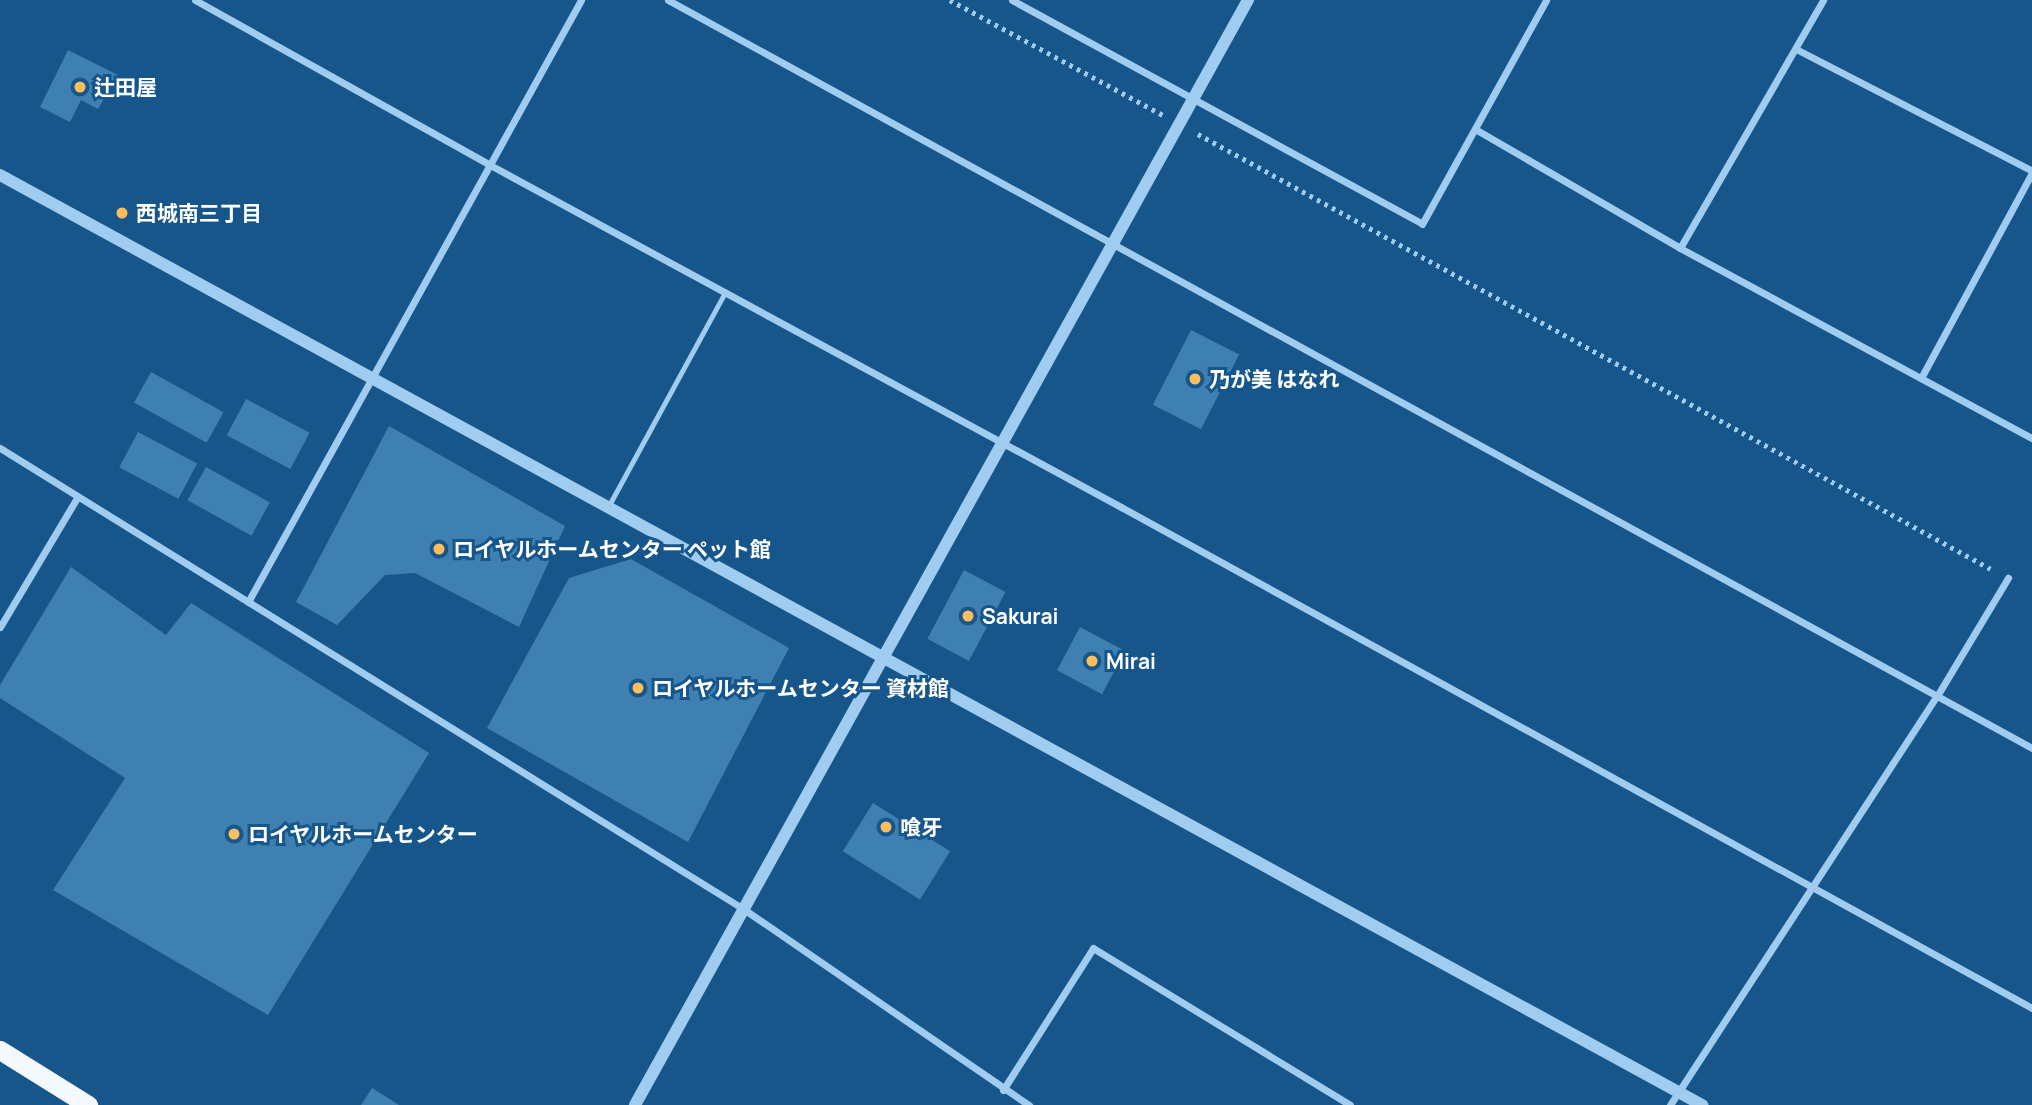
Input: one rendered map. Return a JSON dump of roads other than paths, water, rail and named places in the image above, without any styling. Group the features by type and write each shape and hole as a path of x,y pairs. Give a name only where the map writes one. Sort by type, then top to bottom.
{"highway":[{"path":"0,1050 88,1105"}],"street":[{"path":"195,0 490,165 2032,1008"},
{"path":"248,603 373,381 581,0"},
{"path":"668,0 2032,748"},
{"path":"1012,0 1422,224 1546,0"},
{"path":"637,1104 1248,0"},
{"path":"1680,248 1823,0"},
{"path":"1796,49 2032,172 1921,378"},
{"path":"1475,129 1680,248 2032,438"},
{"path":"0,175 1702,1105"},
{"path":"0,448 745,910 1003,1090 1029,1105"},
{"path":"0,626 78,496"},
{"path":"1670,1105 1937,696 2008,578"},
{"path":"1003,1090 1093,947 1350,1105"}],"lane":[{"path":"608,508 725,292"}],"place":[{"name":"辻田屋","path":"80,87"},
{"name":"西城南三丁目","path":"122,213"},
{"name":"乃が美 はなれ","path":"1195,379"},
{"name":"ロイヤルホームセンター ペット館","path":"439,549"},
{"name":"Sakurai","path":"968,616"},
{"name":"Mirai","path":"1092,661"},
{"name":"ロイヤルホームセンター 資材館","path":"638,688"},
{"name":"喰牙","path":"886,827"},
{"name":"ロイヤルホームセンター","path":"234,834"}]}
